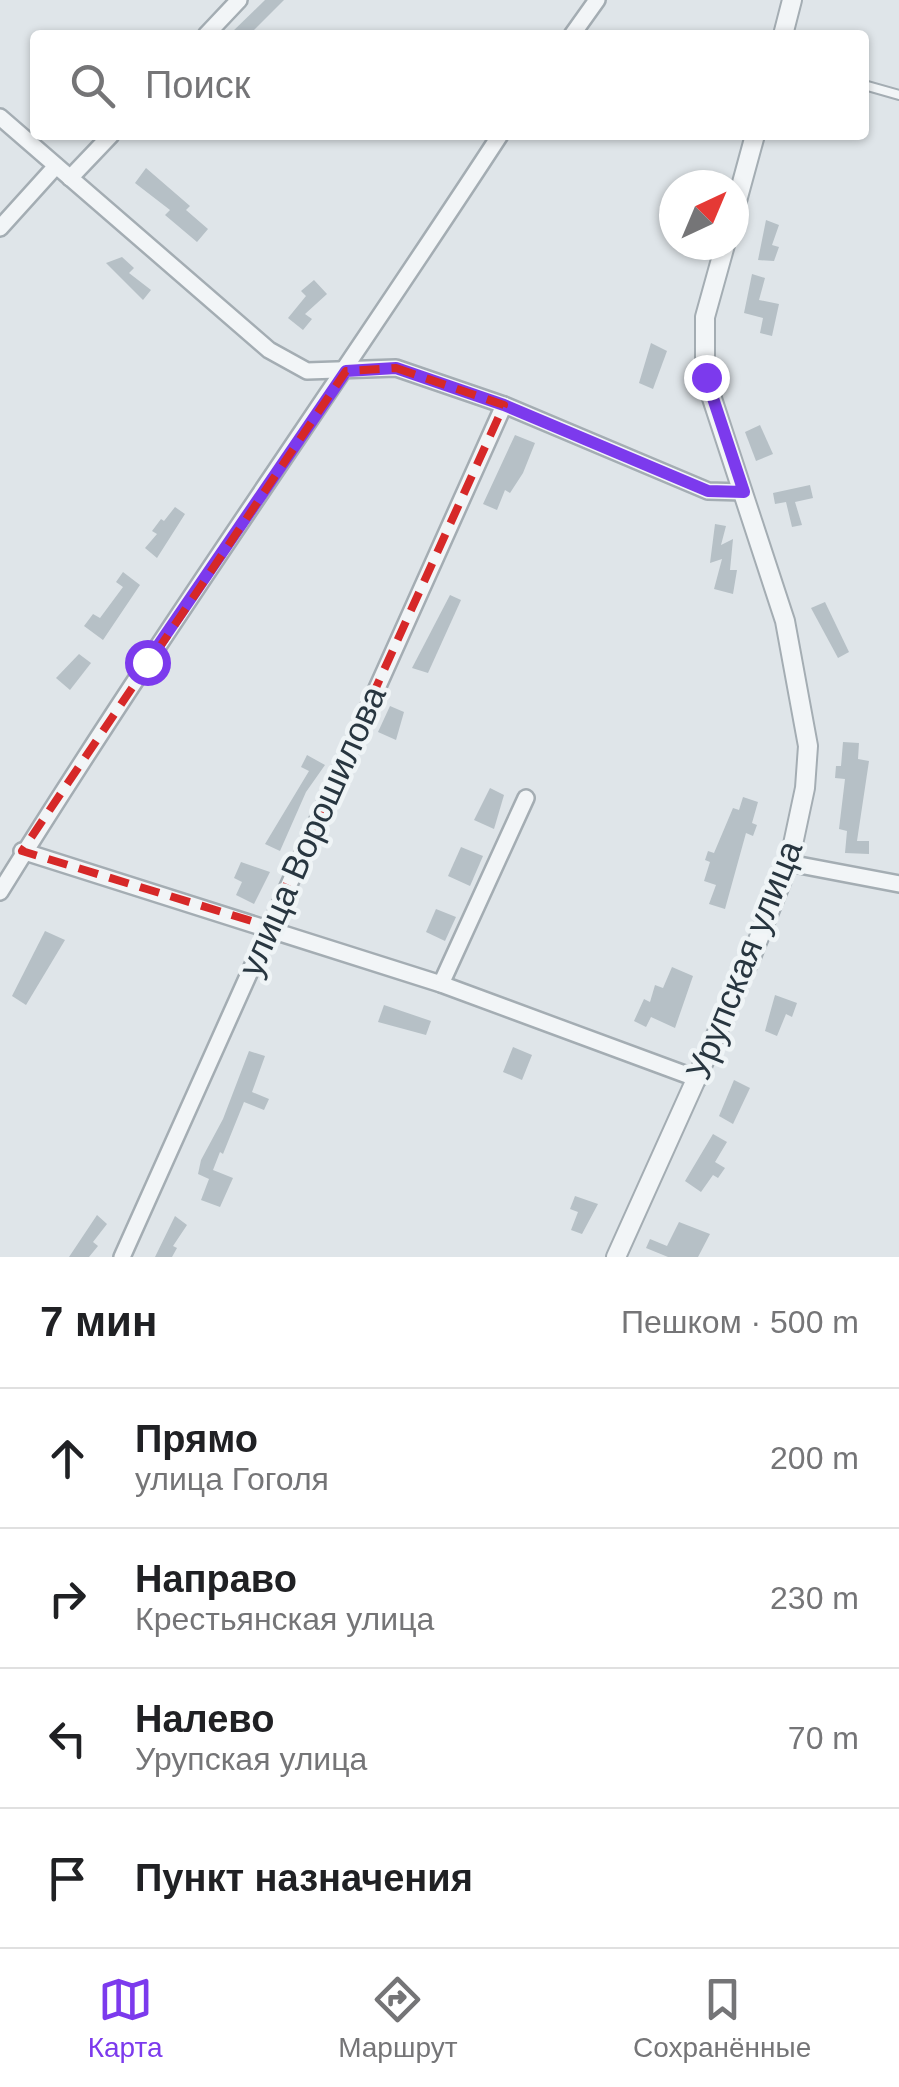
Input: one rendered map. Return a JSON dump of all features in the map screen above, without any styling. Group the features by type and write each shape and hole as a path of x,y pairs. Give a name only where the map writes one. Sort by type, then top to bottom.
{"street":[{"path":"211,30 239,0"},
{"path":"576,30 597,0"},
{"path":"784,30 792,0"},
{"path":"0,117 269,350 307,371 396,368 504,405 708,491 744,492"},
{"path":"70,178 106,140"},
{"path":"2,886 497,140"},
{"path":"745,170 754,140"},
{"path":"0,228 56,166"},
{"name":"Урупская улица","path":"616,1257 789,864 805,788 808,746 785,621 706,377 705,318 721,260"},
{"name":"улица Ворошилова","path":"122,1257 504,405"},
{"path":"441,984 526,798"},
{"path":"22,851 441,984 698,1078"},
{"path":"789,864 899,884"}],"lane":[{"path":"869,86 899,95"}],"highlighted area":[{"path":"396,368 504,405 268,926 22,851 346,371"}],"building":[{"path":"265,0 284,0 254,30 234,30"},
{"path":"146,168 190,206 186,210 208,229 197,242 165,215 170,210 135,183"},
{"path":"766,220 779,225 772,245 779,247 774,261 758,260"},
{"path":"122,257 134,268 129,273 151,290 143,300 106,263"},
{"path":"752,274 765,278 759,300 779,304 772,336 760,333 763,318 744,313"},
{"path":"314,280 327,294 305,314 312,319 303,330 288,318 306,296 301,291"},
{"path":"651,343 667,351 653,389 639,383"},
{"path":"760,425 773,454 756,461 745,432"},
{"path":"515,435 535,443 523,473 510,493 505,490 497,510 483,504"},
{"path":"810,485 813,498 795,502 802,525 792,527 786,502 775,504 773,493"},
{"path":"175,507 185,514 157,558 145,548 157,534 152,531"},
{"path":"715,524 726,526 721,545 733,539 730,570 737,570 733,594 714,589 722,559 710,563"},
{"path":"123,572 140,585 103,640 84,626 93,614 100,618 123,587 116,582"},
{"path":"450,595 461,600 428,673 412,668"},
{"path":"825,602 849,652 838,658 811,608"},
{"path":"79,654 91,663 70,690 56,678"},
{"path":"390,706 404,712 396,740 378,732"},
{"path":"843,742 859,743 858,759 869,761 857,841 869,841 869,854 845,853 847,831 839,829 845,779 835,778 836,766 841,766"},
{"path":"307,755 325,765 306,792 280,851 265,844 309,771 301,767"},
{"path":"490,788 504,795 494,829 474,820"},
{"path":"743,797 758,802 752,823 757,825 753,836 746,833 725,909 709,904 716,885 704,881 710,862 705,860 708,851 714,853 733,808 739,810"},
{"path":"461,847 483,856 470,886 448,876"},
{"path":"241,862 270,872 254,904 236,895 242,882 234,878"},
{"path":"436,909 456,917 445,941 426,932"},
{"path":"45,931 65,940 26,1005 12,996"},
{"path":"672,967 693,976 675,1028 651,1017 646,1027 634,1021 644,999 650,1002 655,985 663,988"},
{"path":"775,995 797,1003 792,1017 786,1014 777,1036 765,1031"},
{"path":"384,1005 431,1021 426,1035 378,1022"},
{"path":"513,1047 532,1055 522,1080 503,1072"},
{"path":"249,1051 265,1056 252,1092 269,1099 264,1110 244,1102 223,1154 220,1152 213,1170 233,1178 220,1207 201,1200 209,1179 198,1174"},
{"path":"734,1080 750,1088 733,1124 719,1116"},
{"path":"713,1134 727,1142 715,1162 725,1168 718,1178 713,1175 701,1192 685,1181"},
{"path":"575,1196 598,1204 582,1234 571,1230 578,1212 570,1209"},
{"path":"97,1215 107,1224 93,1242 98,1246 89,1257 69,1257"},
{"path":"175,1216 187,1225 173,1246 177,1248 172,1257 155,1257"},
{"path":"679,1222 710,1234 698,1257 668,1257 646,1248 650,1239 667,1246"}],"route":[{"path":"147,662 346,371 396,368 504,405 708,491 744,492 706,377"}]}
